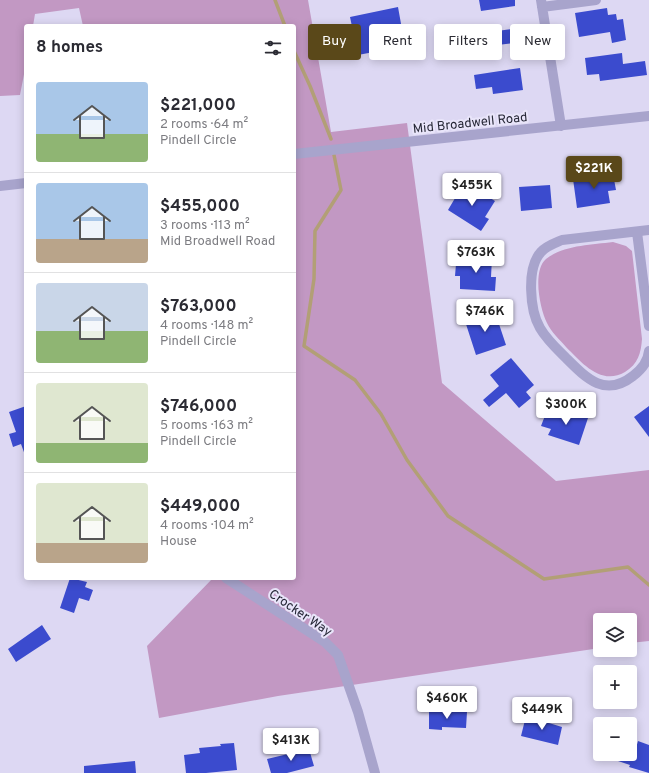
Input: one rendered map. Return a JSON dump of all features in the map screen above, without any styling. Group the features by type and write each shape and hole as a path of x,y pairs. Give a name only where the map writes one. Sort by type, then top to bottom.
{"street":[{"path":"561,126 542,4 596,0"},
{"name":"Mid Broadwell Road","path":"296,154 649,116"},
{"path":"0,186 24,183"},
{"path":"649,230 562,240 540,252 534,265 531,277 533,306 540,327 549,341 585,377 597,384 609,386 621,383 631,378 641,370 648,357 649,351"},
{"path":"637,232 649,326"},
{"name":"Crocker Way","path":"229,580 325,642 338,655 358,712 375,773"}],"shaded area":[{"path":"0,0 308,0 312,24 308,24 308,60 318,60 331,132 407,123 442,383 556,481 649,470 649,641 637,642 637,613 593,613 593,649 278,696 159,718 147,646 211,580 296,580 296,24 83,24 79,8 35,14 33,24 24,24 24,74 20,95 0,96"},
{"path":"613,242 626,246 632,251 642,339 640,353 636,362 625,372 616,376 608,376 592,371 585,366 551,330 544,317 538,281 539,272 542,265 546,259 553,254 578,246"}],"building":[{"path":"479,0 515,0 515,6 481,11"},
{"path":"398,7 401,24 369,24 369,53 361,54 361,24 351,24 350,17"},
{"path":"607,8 608,15 616,14 617,20 623,19 626,40 612,43 610,32 579,37 575,13"},
{"path":"510,29 510,43 502,44 502,30"},
{"path":"622,53 623,64 645,61 647,75 600,81 599,74 587,75 585,58"},
{"path":"520,68 523,90 493,94 492,87 476,89 474,75"},
{"path":"613,174 616,190 608,191 610,203 577,208 573,179"},
{"path":"550,185 552,208 521,211 519,187"},
{"path":"471,186 495,201 485,217 489,219 481,231 448,210 461,188 467,192"},
{"path":"463,257 492,258 491,277 496,277 495,291 460,289 460,276 455,276 456,264 462,264"},
{"path":"481,312 484,319 496,315 506,345 476,355 464,318"},
{"path":"511,358 534,385 526,392 531,398 519,408 506,393 489,407 483,400 499,386 490,375"},
{"path":"649,406 649,437 634,417"},
{"path":"24,407 24,452 21,444 13,447 9,434 16,432 9,412"},
{"path":"557,408 588,418 579,445 548,435 551,429 541,426 546,413 555,416"},
{"path":"69,580 87,582 85,587 93,590 89,601 79,598 74,613 60,608"},
{"path":"42,625 51,639 16,662 8,649"},
{"path":"429,711 467,712 466,728 442,727 442,730 429,729"},
{"path":"538,715 550,718 549,723 562,727 558,745 521,736 525,720 536,723"},
{"path":"638,741 649,745 649,773 629,767 630,765 618,761 637,761"},
{"path":"234,743 237,770 186,773 184,755 200,753 199,748"},
{"path":"309,749 314,766 287,773 271,773 267,759"},
{"path":"135,761 136,773 84,773 84,766"}],"waterway":[{"path":"275,0 284,24"},
{"path":"296,55 331,139"},
{"path":"334,155 341,190 315,231 314,279 304,346 355,380 381,414 407,460 448,516 544,579 628,567 649,585"}]}
